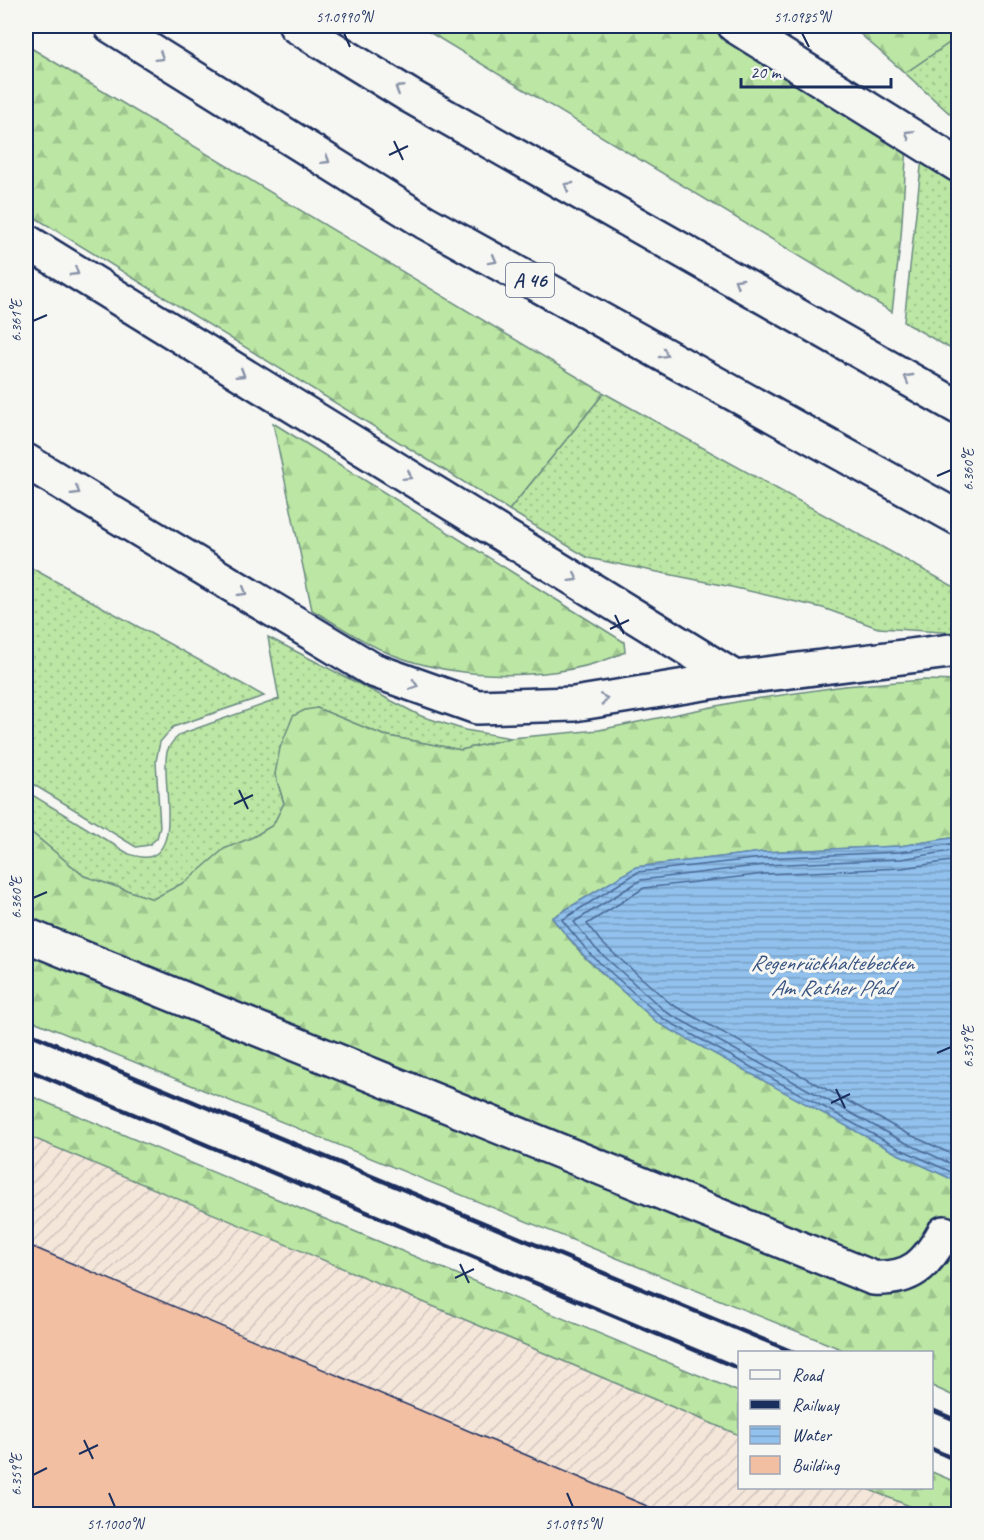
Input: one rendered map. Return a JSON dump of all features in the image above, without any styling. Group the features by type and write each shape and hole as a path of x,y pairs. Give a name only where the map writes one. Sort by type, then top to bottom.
{"main road":[{"name":"A 46","path":"111,26 425,222 958,518"},
{"path":"296,26 410,96 958,407"},
{"path":"735,26 958,165"},
{"path":"26,241 735,678"},
{"path":"26,461 373,670 477,707 574,704 735,678 958,650"},
{"path":"26,935 873,1278 892,1278 912,1272 932,1256 944,1233"}],"shaded area":[{"path":"26,1135 738,1435 738,1489 867,1489 929,1514 26,1514"}],"green space":[{"path":"419,26 713,26 907,144 901,237 892,312"},
{"path":"851,26 944,26 952,41 905,73"},
{"path":"952,41 958,54 958,121 905,73"},
{"path":"26,45 604,393 509,510 26,212"},
{"path":"922,158 958,185 958,353 904,322"},
{"path":"604,393 958,589 958,633 878,628 823,608 588,558 509,510"},
{"path":"273,423 624,642 625,652 599,662 539,673 507,675 444,669 378,649 312,610"},
{"path":"26,565 264,696 173,727 160,742 156,761 160,827 157,838 149,845 136,847 26,780"},
{"path":"268,637 421,716 465,730 511,738 461,750 383,735 317,708 275,774 284,803 273,825 204,867 187,881 153,899 84,876 26,828 26,791 129,854 152,856 161,849 166,838 168,824 166,763 169,747 181,734 279,699"},
{"path":"924,680 958,681 958,837 900,846 763,852 636,867 552,918 586,959 658,1023 896,1153 958,1182 958,1398 933,1386 933,1351 846,1351 26,1018 26,828 84,876 153,899 187,881 224,849 253,837 273,825 284,803 275,774 280,748 293,716 305,710 317,708 383,735 461,750 511,738 599,730 741,701 844,686"},
{"path":"26,1094 738,1392 738,1435 26,1135"},
{"path":"933,1472 958,1483 958,1514 929,1514 867,1489 933,1489"}],"water":[{"name":"Regenrückhaltebecken Am Rather Pfad","path":"958,837 958,1182 896,1153 658,1023 586,958 552,918 636,867 763,852 900,846"}],"building":[{"path":"26,1244 666,1514 666,1515 26,1515"}],"railway":[{"path":"26,1032 791,1351"},
{"path":"26,1069 738,1368"},
{"path":"933,1410 958,1421"},
{"path":"933,1449 958,1461"}]}
